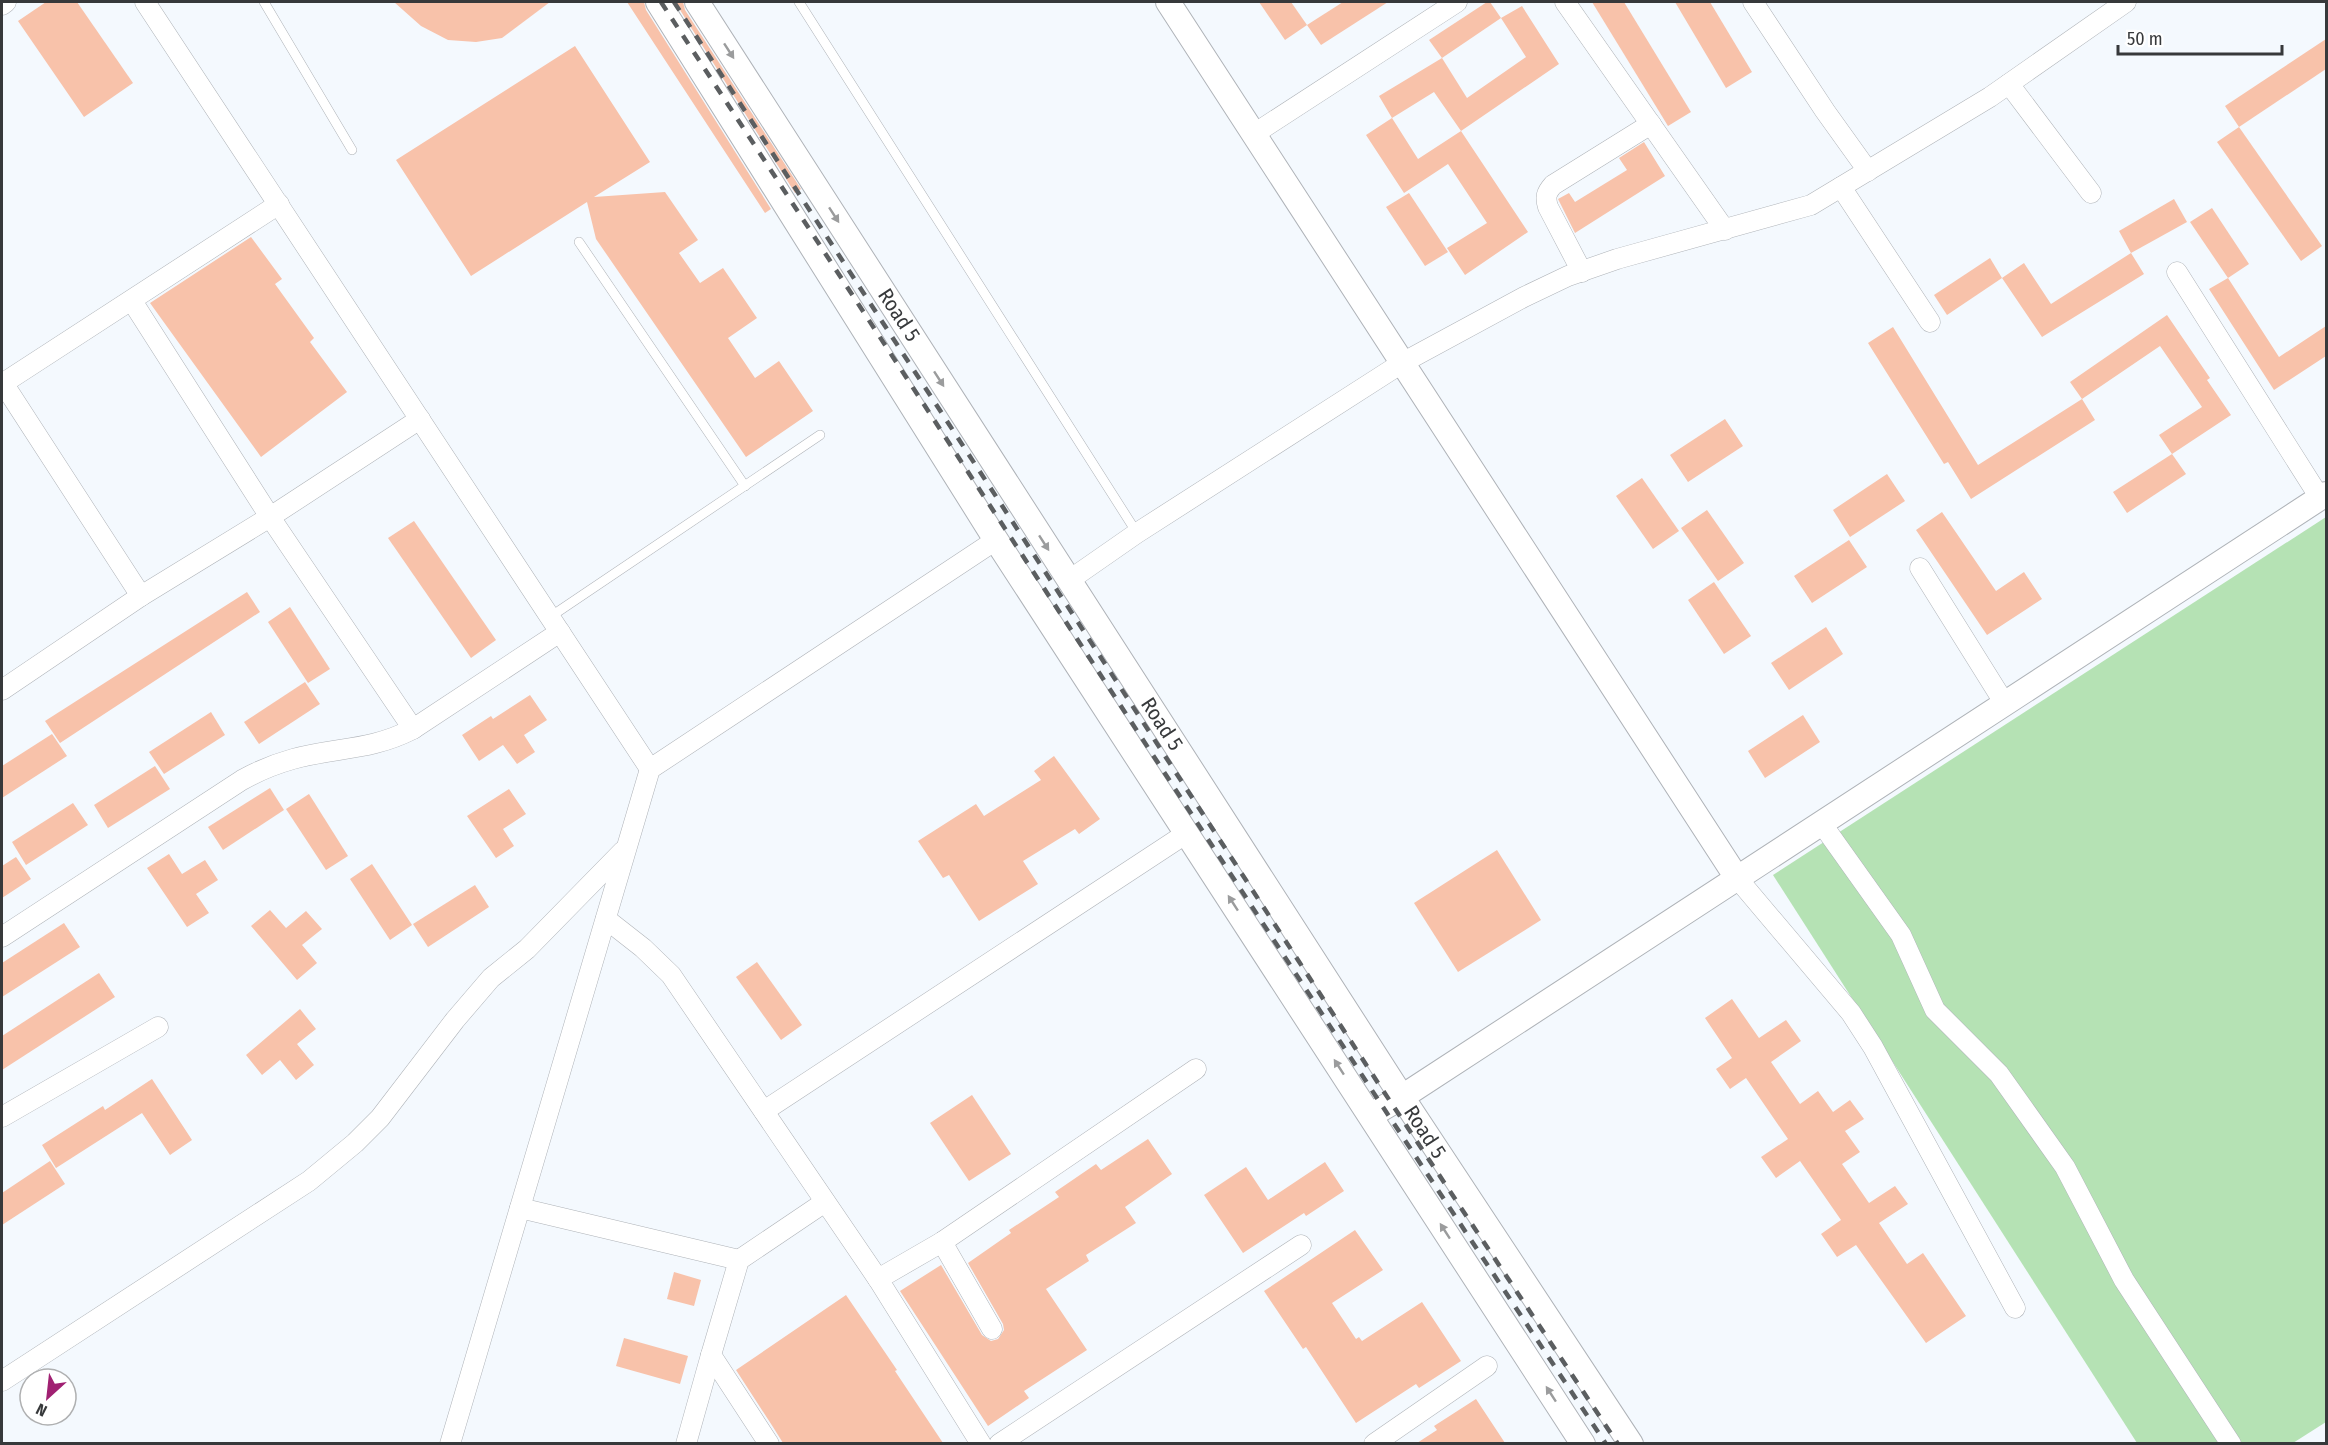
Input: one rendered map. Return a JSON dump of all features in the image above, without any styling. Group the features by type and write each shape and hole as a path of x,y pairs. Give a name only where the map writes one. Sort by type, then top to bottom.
{"street":[{"path":"2,5 6,2"},
{"path":"145,2 650,769"},
{"name":"Road 5","path":"658,2 996,540 1583,1443"},
{"name":"Road 5","path":"697,2 1402,1097 1631,1443"},
{"path":"1168,2 1737,878 1851,1013 1913,1119 2015,1308"},
{"path":"1254,134 1457,2"},
{"path":"1565,2 1725,230"},
{"path":"1753,2 1868,171"},
{"path":"1068,581 1137,532 1402,363 1524,297 1582,272 1617,259 1811,206 2009,84 2126,2"},
{"path":"2009,84 2091,193"},
{"path":"1582,272 1545,197 1553,185 1651,124"},
{"path":"1841,187 1930,322"},
{"path":"141,596 2,384 279,204"},
{"path":"1371,1115 2324,496 2177,272"},
{"path":"132,301 270,518 413,729"},
{"path":"4,683 270,518 420,419"},
{"path":"450,1443 650,769 996,540"},
{"path":"1920,568 2005,704"},
{"path":"2,937 261,769 294,759 372,746 413,729 555,625"},
{"path":"1822,824 1901,935 1935,1010 1999,1074 2065,1167 2124,1280 2231,1443"},
{"path":"764,1111 1187,833"},
{"path":"2,1381 309,1181 356,1143 380,1118 455,1020 491,978 527,949 627,847"},
{"path":"606,919 644,948 671,975 878,1279 981,1443"},
{"path":"2,1117 158,1027"},
{"path":"878,1279 942,1242 1196,1069"},
{"path":"686,1443 739,1260 825,1202"},
{"path":"520,1208 739,1260"},
{"path":"942,1242 992,1329"},
{"path":"999,1443 1301,1245"},
{"path":"711,1355 769,1443"},
{"path":"1374,1443 1487,1366"}],"lane":[{"path":"264,2 352,150"},
{"path":"800,2 1137,532"},
{"path":"579,242 745,486"},
{"path":"555,625 745,486 820,435"}],"green space":[{"path":"2326,517 2326,1422 2293,1443 2137,1443 1773,875"}],"building":[{"path":"46,2 77,2 133,83 84,117 18,21"},
{"path":"394,2 550,2 502,38 476,42 448,40 421,26"},
{"path":"627,2 644,2 646,10 771,209 765,213"},
{"path":"675,2 683,2 685,10 801,189 795,193"},
{"path":"1259,2 1291,2 1307,25 1285,40"},
{"path":"1343,2 1388,2 1321,45 1307,25"},
{"path":"1490,2 1501,18 1442,58 1429,40"},
{"path":"1592,2 1624,2 1691,112 1668,126"},
{"path":"1675,2 1710,2 1752,72 1726,88"},
{"path":"1522,6 1559,64 1461,131 1434,92 1392,118 1379,96 1442,58 1467,98 1526,57 1501,18"},
{"path":"2326,39 2326,69 2239,127 2225,106"},
{"path":"575,46 650,162 594,197 665,192 698,240 679,253 700,283 723,268 757,318 728,338 755,378 779,361 813,411 746,457 596,239 587,202 471,276 396,160"},
{"path":"1392,118 1418,159 1461,131 1528,232 1465,275 1447,248 1487,223 1448,164 1404,193 1366,135"},
{"path":"2239,127 2322,246 2301,261 2217,142"},
{"path":"1644,142 1665,176 1575,233 1558,199 1569,193 1575,202 1627,170 1619,158"},
{"path":"1409,193 1448,252 1425,266 1386,207"},
{"path":"2174,199 2187,222 2131,253 2119,231"},
{"path":"2212,208 2249,264 2228,278 2190,222"},
{"path":"251,237 282,279 275,284 314,338 310,342 347,392 261,457 150,303"},
{"path":"2131,253 2144,274 2042,337 2002,278 2024,263 2051,304"},
{"path":"1990,258 2002,278 1947,315 1934,295"},
{"path":"2228,278 2279,357 2326,326 2326,356 2274,390 2209,289"},
{"path":"2167,315 2210,378 2207,380 2231,415 2172,454 2159,435 2202,407 2160,346 2082,399 2070,382"},
{"path":"1893,327 1978,465 2082,399 2095,420 1971,499 1948,462 1944,464 1868,343"},
{"path":"1725,419 1743,446 1688,482 1670,455"},
{"path":"2172,454 2186,474 2127,513 2113,492"},
{"path":"1887,474 1905,501 1850,537 1833,510"},
{"path":"1642,478 1679,531 1653,549 1616,496"},
{"path":"1707,510 1744,563 1718,581 1681,528"},
{"path":"1942,512 1996,591 2024,572 2042,599 1987,635 1916,530"},
{"path":"414,521 496,640 471,658 388,538"},
{"path":"1849,540 1867,567 1812,603 1794,576"},
{"path":"1714,582 1751,636 1724,654 1688,600"},
{"path":"247,592 260,612 60,743 45,721"},
{"path":"290,607 330,669 308,683 268,622"},
{"path":"1826,627 1843,654 1789,690 1771,663"},
{"path":"305,682 320,704 259,744 244,722"},
{"path":"530,695 547,720 524,735 535,752 517,764 503,745 479,761 462,735 491,716 493,719"},
{"path":"211,712 225,735 164,774 149,752"},
{"path":"1803,715 1820,742 1765,778 1748,751"},
{"path":"52,734 67,756 2,798 2,766"},
{"path":"1054,756 1100,819 1079,834 1075,829 1023,861 1038,884 979,921 949,875 943,878 918,841 976,804 984,816 1041,780 1034,771"},
{"path":"155,766 170,789 108,828 94,805"},
{"path":"270,788 284,810 223,850 208,827"},
{"path":"509,789 526,814 503,829 514,846 496,858 467,816"},
{"path":"309,794 348,856 326,870 286,809"},
{"path":"73,803 88,825 26,865 12,842"},
{"path":"1497,850 1541,920 1458,972 1414,903"},
{"path":"169,854 182,874 205,860 218,880 196,894 209,913 187,927 147,868"},
{"path":"16,857 31,879 2,898 2,866"},
{"path":"372,864 412,925 390,940 350,879"},
{"path":"475,885 489,907 428,947 413,924"},
{"path":"270,910 286,928 306,911 322,929 302,945 317,963 297,980 251,926"},
{"path":"64,923 80,947 2,997 2,963"},
{"path":"757,962 802,1025 781,1040 736,977"},
{"path":"99,973 115,997 2,1070 2,1036"},
{"path":"1732,999 1759,1038 1786,1020 1801,1041 1771,1062 1800,1104 1818,1091 1833,1112 1850,1100 1864,1119 1845,1131 1860,1152 1842,1164 1869,1203 1895,1186 1908,1204 1879,1223 1907,1264 1923,1253 1966,1316 1926,1343 1856,1245 1837,1257 1821,1234 1841,1220 1800,1161 1776,1178 1761,1157 1788,1139 1746,1078 1730,1089 1716,1069 1732,1058 1705,1018"},
{"path":"300,1009 316,1029 297,1044 314,1065 296,1080 280,1060 262,1075 246,1055"},
{"path":"152,1079 192,1140 170,1155 142,1113 56,1168 42,1145 103,1106 105,1110"},
{"path":"972,1095 1011,1154 969,1181 930,1123"},
{"path":"1148,1139 1172,1174 1125,1207 1136,1223 1086,1255 1089,1261 1046,1289 1087,1350 1024,1391 1029,1398 988,1426 900,1291 941,1265 982,1335 991,1341 998,1339 1004,1330 1003,1324 968,1263 1011,1233 1009,1230 1059,1197 1055,1192 1096,1164 1101,1170"},
{"path":"50,1161 65,1184 2,1225 2,1193"},
{"path":"1325,1162 1344,1191 1306,1216 1304,1213 1243,1253 1204,1195 1246,1167 1268,1200"},
{"path":"1355,1230 1383,1270 1332,1303 1356,1339 1359,1337 1362,1341 1422,1302 1461,1361 1419,1388 1416,1384 1356,1423 1306,1347 1303,1349 1264,1291"},
{"path":"674,1272 701,1280 694,1306 667,1299"},
{"path":"846,1295 943,1443 783,1443 736,1370"},
{"path":"624,1338 688,1356 680,1384 616,1366"},
{"path":"1476,1399 1505,1443 1417,1443 1437,1430 1434,1426"}],"railway":[{"path":"661,2 1375,1095 1606,1444"},
{"path":"674,2 1380,1086 1618,1444"}]}
